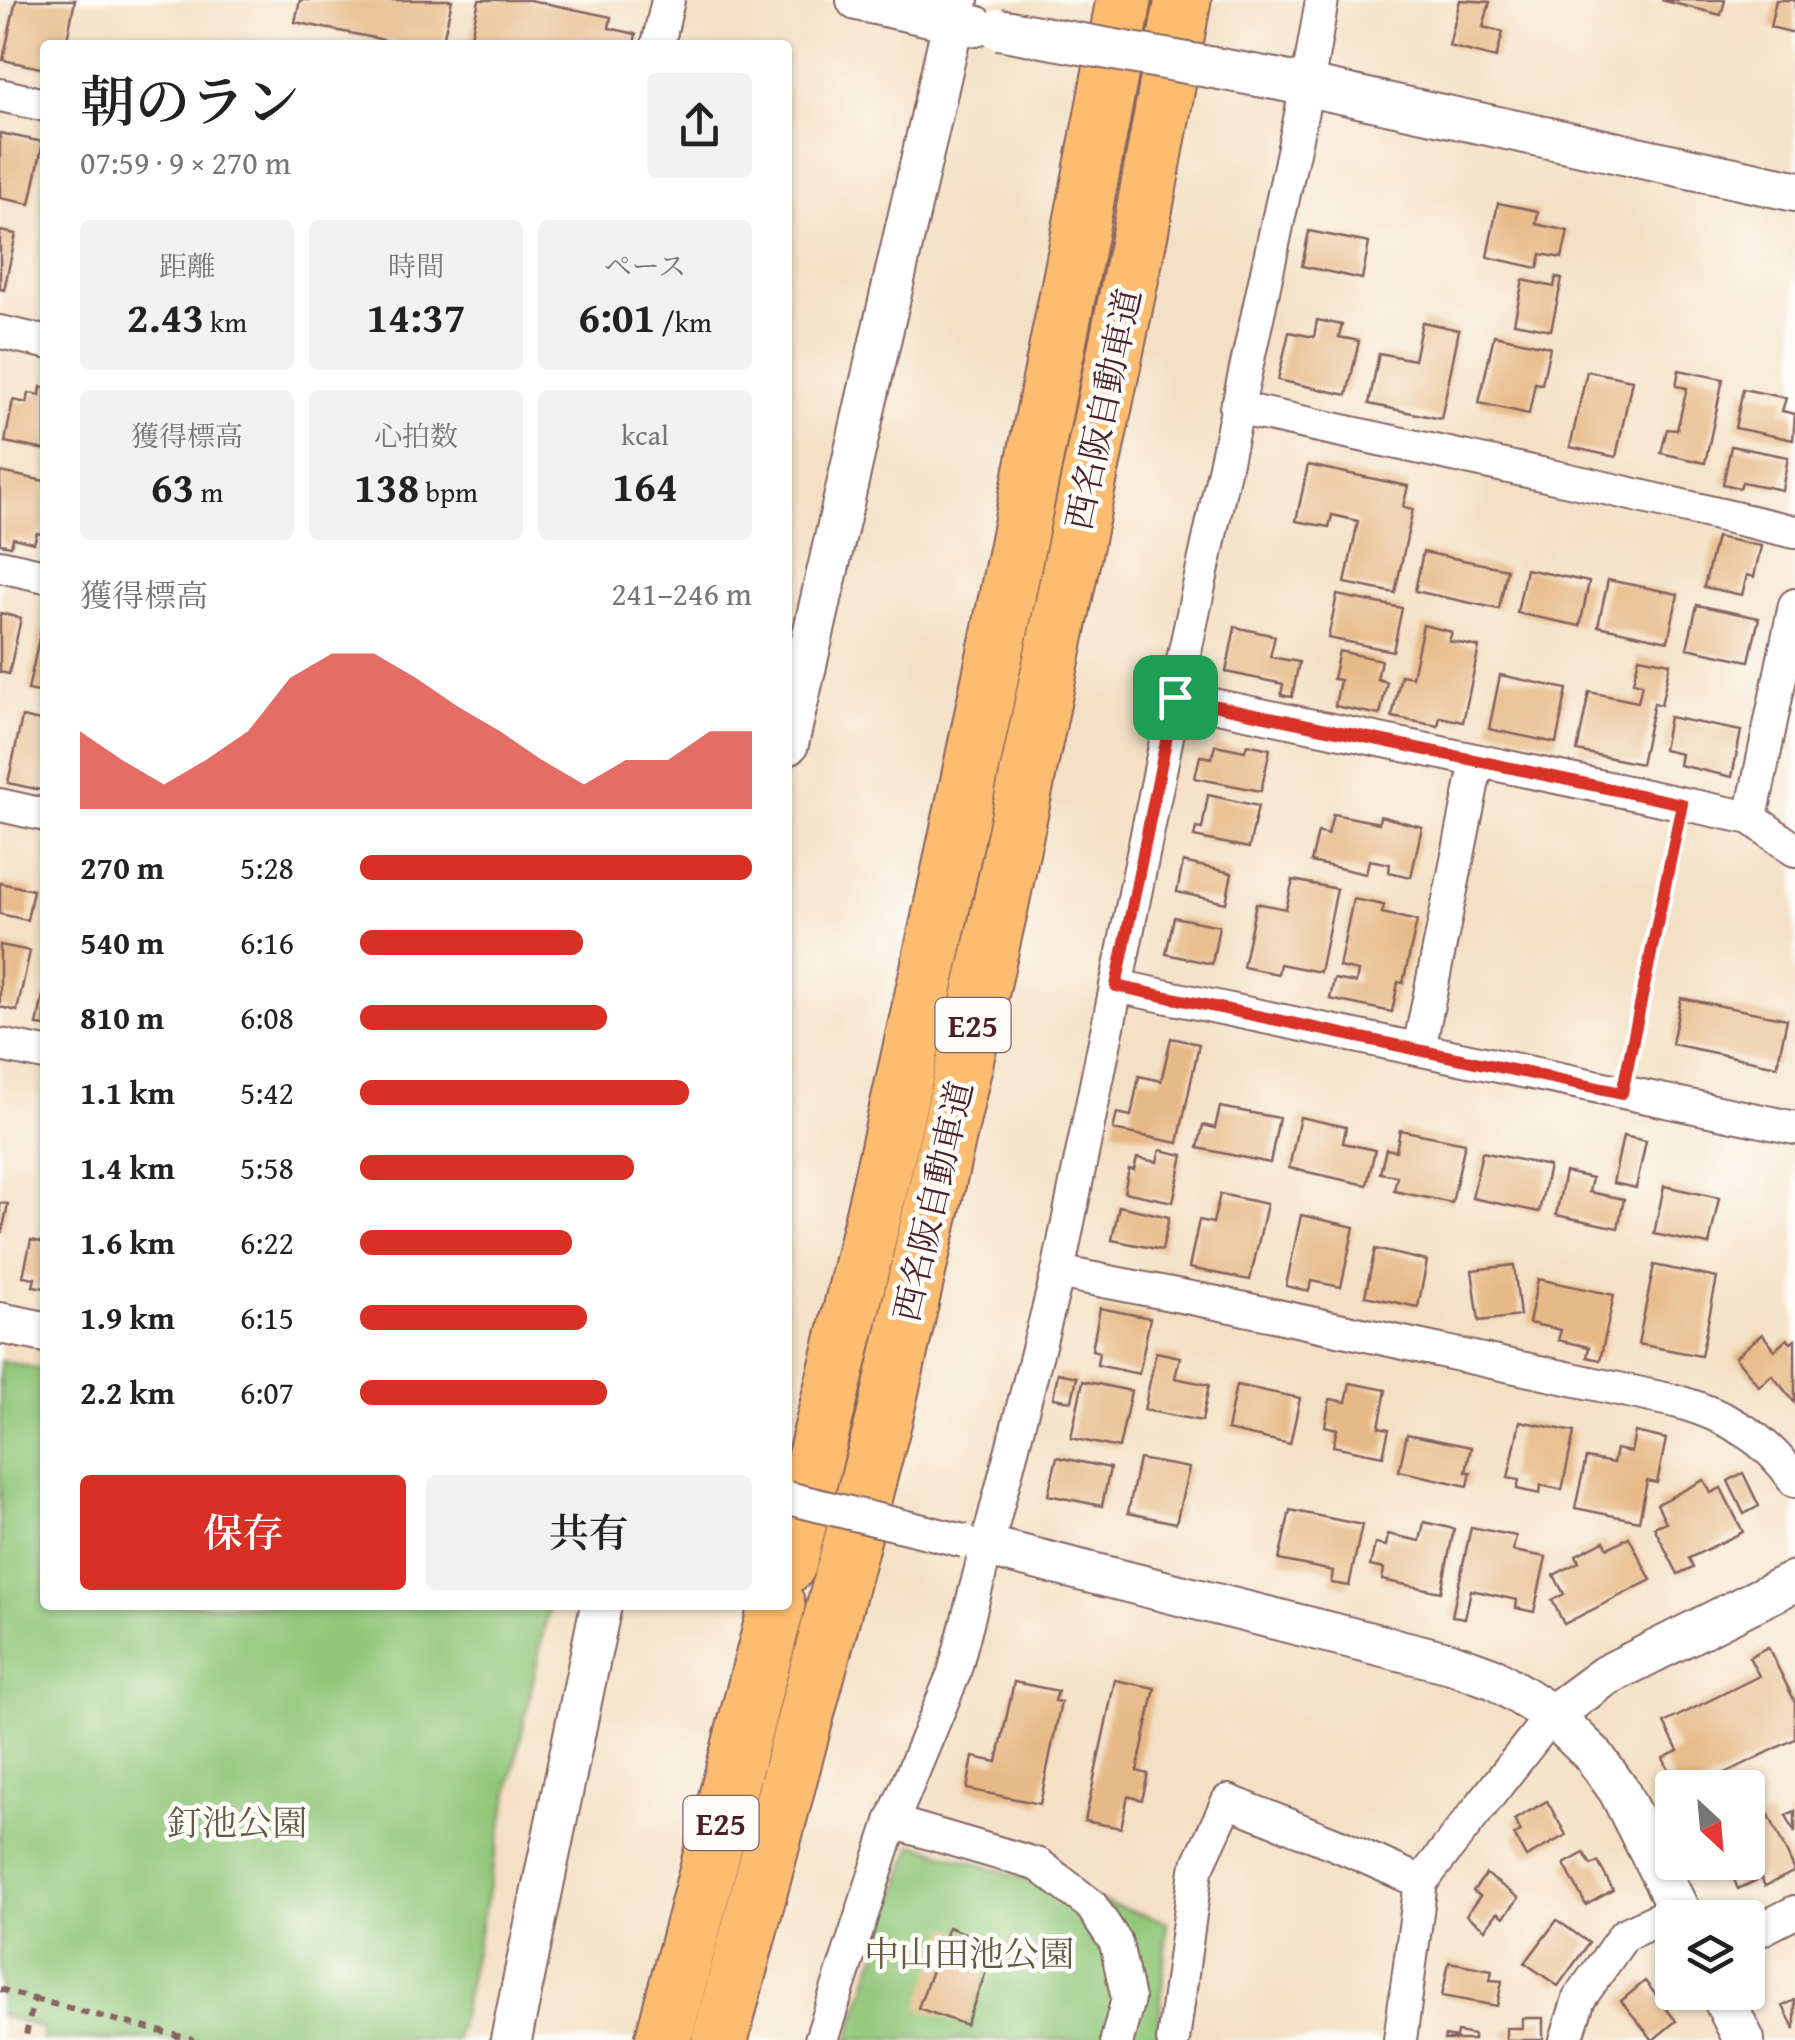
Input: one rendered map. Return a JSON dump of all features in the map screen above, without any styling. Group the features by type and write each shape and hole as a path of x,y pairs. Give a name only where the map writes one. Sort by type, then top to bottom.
{"highway":[{"name":"西名阪自動車道","path":"792,1549 947,892 1085,215 1124,0"},
{"name":"西名阪自動車道","path":"720,2040 879,1439 910,1305 1001,902 1141,228 1183,0"},
{"name":"E25","path":"663,2040 776,1610"}],"street":[{"path":"659,40 668,0"},
{"path":"857,0 955,11 998,30 1291,83 1795,191"},
{"path":"821,2040 892,1822 954,1673 976,1544 1058,1272 1236,408 1291,83 1322,0"},
{"path":"792,719 955,11"},
{"path":"0,96 40,104"},
{"path":"0,332 40,341"},
{"path":"1236,408 1795,532"},
{"path":"0,566 40,575"},
{"path":"1752,818 1795,605"},
{"path":"1175,697 1752,818 1795,850"},
{"path":"1419,1049 1477,760"},
{"path":"0,805 40,814"},
{"path":"1116,986 1795,1128"},
{"path":"0,1045 40,1053"},
{"path":"1058,1272 1396,1340 1692,1406 1732,1421 1754,1436 1795,1481"},
{"path":"0,1323 40,1331"},
{"path":"792,1499 1451,1663 1495,1679 1552,1715 1594,1756 1620,1792 1674,1900"},
{"path":"1400,2040 1420,1882 1552,1715 1605,1676 1795,1581"},
{"path":"511,2040 600,1610"},
{"path":"1173,2040 1196,1870 1228,1801 1420,1882"},
{"path":"892,1822 1039,1865 1091,1904 1116,1944 1128,1999 1118,2040"},
{"path":"1765,1927 1795,1912"},
{"path":"1566,2040 1578,1999 1624,1936 1655,1923"},
{"path":"1729,2010 1744,2040"}],"path":[{"path":"1622,1093 1682,804"},
{"path":"0,1990 194,2040"},
{"path":"25,2040 34,2000"}],"green space":[{"name":"釘池公園","path":"0,1361 40,1369 40,1610 548,1610 456,2040 42,2040 44,2028 0,2015"},
{"name":"中山田池公園","path":"913,1844 1167,1922 1158,2040 848,2040"}],"building":[{"path":"16,0 75,0 67,40 40,40 40,68 3,60"},
{"path":"300,0 452,0 443,40 384,40 295,22"},
{"path":"479,0 530,0 611,17 609,28 636,34 635,40 470,40"},
{"path":"1460,0 1490,2 1483,27 1503,32 1496,58 1449,46"},
{"path":"1661,0 1725,0 1721,15"},
{"path":"1776,0 1795,0 1795,33 1770,27"},
{"path":"0,133 40,141 30,204 0,198"},
{"path":"1498,203 1538,211 1536,224 1568,231 1562,258 1541,254 1538,268 1487,257"},
{"path":"0,231 16,234 4,290 0,289"},
{"path":"1309,231 1369,243 1362,279 1302,266"},
{"path":"1556,277 1562,279 1551,330 1514,323 1523,280 1554,287"},
{"path":"1317,320 1342,325 1339,337 1359,341 1347,395 1278,380 1289,332 1314,337"},
{"path":"1422,322 1459,330 1441,419 1369,404 1379,353 1414,360"},
{"path":"1494,335 1550,347 1542,384 1535,383 1529,414 1479,403"},
{"path":"1679,370 1723,379 1705,463 1661,453 1667,429 1677,430 1687,388 1676,386"},
{"path":"1587,371 1632,380 1616,457 1570,447"},
{"path":"1743,389 1786,398 1782,411 1795,414 1793,440 1735,428"},
{"path":"29,393 40,395 40,449 5,442 13,400 27,403"},
{"path":"1731,446 1788,457 1782,490 1742,482 1740,488 1723,484"},
{"path":"1308,465 1408,486 1403,507 1413,509 1395,593 1345,583 1358,521 1332,515 1329,527 1296,521"},
{"path":"0,472 40,480 40,534 34,543 13,538 11,546 0,544"},
{"path":"1716,537 1761,546 1754,577 1747,575 1742,595 1704,587"},
{"path":"1423,552 1507,569 1499,609 1415,591"},
{"path":"1526,569 1589,582 1580,626 1517,613"},
{"path":"1608,580 1678,594 1668,641 1598,626"},
{"path":"1337,595 1402,608 1393,651 1328,638"},
{"path":"1697,605 1759,618 1749,661 1687,648"},
{"path":"0,613 21,618 9,674 0,672"},
{"path":"1423,625 1452,632 1449,641 1479,647 1463,722 1440,717 1438,726 1392,717 1401,675 1412,677"},
{"path":"1235,627 1275,636 1270,657 1299,662 1292,697 1281,695 1283,684 1226,672"},
{"path":"40,634 40,692 28,690"},
{"path":"1339,651 1381,660 1377,679 1387,682 1380,715 1335,706 1340,680 1333,679"},
{"path":"1639,657 1670,663 1661,705 1654,703 1641,764 1577,751 1589,692 1638,702 1642,684 1633,682"},
{"path":"1500,675 1567,689 1556,743 1489,729"},
{"path":"22,717 40,721 40,790 8,783"},
{"path":"1669,717 1741,731 1732,777 1679,765 1681,754 1663,750"},
{"path":"1247,744 1270,749 1261,791 1195,778 1200,756 1212,758 1215,745 1245,751"},
{"path":"1208,795 1258,806 1249,848 1194,837 1196,828 1202,829"},
{"path":"1333,814 1379,823 1380,816 1422,827 1411,877 1389,872 1390,864 1369,860 1366,874 1311,862 1318,832 1328,835"},
{"path":"1183,862 1232,873 1226,903 1177,892"},
{"path":"1293,880 1337,889 1320,972 1280,964 1278,974 1243,967 1256,903 1286,909"},
{"path":"0,883 33,890 27,920 0,914"},
{"path":"1353,899 1384,905 1382,913 1417,921 1392,1012 1330,999 1334,979 1356,983 1358,971 1339,967"},
{"path":"1174,917 1219,926 1212,964 1166,954"},
{"path":"0,945 30,951 17,1011 0,1007"},
{"path":"1681,998 1787,1019 1777,1066 1672,1044"},
{"path":"1171,1038 1199,1044 1178,1143 1113,1130 1117,1113 1131,1116 1139,1076 1161,1081"},
{"path":"1220,1107 1279,1118 1270,1163 1198,1148 1203,1125 1215,1128"},
{"path":"1300,1117 1346,1127 1343,1143 1375,1150 1367,1185 1289,1168"},
{"path":"1400,1130 1465,1143 1452,1203 1394,1191 1397,1176 1380,1173 1386,1149 1396,1151"},
{"path":"1623,1136 1646,1141 1636,1188 1613,1183"},
{"path":"1160,1150 1183,1155 1173,1202 1124,1192 1129,1169 1134,1170 1137,1158 1157,1162"},
{"path":"1482,1152 1549,1166 1539,1212 1472,1198"},
{"path":"1565,1172 1592,1178 1589,1192 1624,1199 1618,1228 1556,1215"},
{"path":"1664,1186 1719,1198 1709,1245 1654,1234"},
{"path":"1220,1194 1267,1204 1250,1280 1189,1268 1199,1220 1213,1223"},
{"path":"0,1203 8,1204 2,1232 0,1232"},
{"path":"1119,1206 1169,1217 1162,1250 1112,1240"},
{"path":"1301,1215 1354,1227 1341,1287 1311,1281 1309,1291 1286,1286"},
{"path":"31,1240 40,1242 40,1287 33,1286 35,1278 23,1276"},
{"path":"1375,1249 1427,1261 1418,1307 1365,1296"},
{"path":"1514,1265 1520,1316 1479,1321 1472,1270"},
{"path":"1654,1265 1717,1278 1701,1356 1638,1344"},
{"path":"1538,1279 1614,1295 1600,1360 1587,1357 1589,1347 1558,1340 1561,1330 1529,1323"},
{"path":"1100,1308 1150,1318 1139,1374 1097,1365 1099,1352 1092,1350"},
{"path":"1762,1334 1775,1350 1787,1339 1791,1343 1795,1340 1795,1403 1772,1375 1759,1386 1735,1357"},
{"path":"1156,1352 1180,1357 1175,1378 1209,1385 1202,1421 1144,1410"},
{"path":"1058,1373 1077,1377 1072,1401 1053,1398"},
{"path":"1083,1381 1131,1391 1119,1448 1071,1438"},
{"path":"1350,1383 1386,1390 1379,1427 1389,1429 1383,1456 1333,1446 1337,1429 1325,1426 1330,1399 1346,1402"},
{"path":"1236,1385 1300,1398 1290,1444 1227,1430"},
{"path":"1520,1421 1574,1432 1562,1490 1541,1485 1540,1494 1517,1489 1519,1480 1508,1478"},
{"path":"1635,1432 1666,1439 1657,1483 1647,1481 1639,1521 1575,1508 1586,1458 1613,1463 1616,1449 1631,1452"},
{"path":"1407,1434 1471,1447 1466,1472 1471,1472 1468,1486 1399,1471"},
{"path":"1057,1457 1110,1468 1102,1506 1048,1495"},
{"path":"1139,1459 1189,1468 1176,1523 1128,1513"},
{"path":"1743,1473 1759,1506 1744,1514 1728,1481"},
{"path":"1704,1480 1711,1493 1721,1488 1743,1532 1689,1558 1693,1567 1678,1574 1654,1527 1666,1522 1657,1504"},
{"path":"1290,1510 1362,1525 1349,1586 1331,1583 1333,1571 1279,1560"},
{"path":"1424,1522 1454,1529 1441,1592 1382,1580 1384,1569 1370,1566 1375,1544 1386,1546 1388,1534 1420,1541"},
{"path":"1471,1527 1516,1536 1513,1551 1546,1557 1534,1612 1516,1608 1517,1600 1471,1590 1465,1618 1452,1616"},
{"path":"1629,1537 1651,1580 1564,1624 1552,1600 1564,1594 1554,1575 1579,1562 1576,1555 1604,1541 1608,1548"},
{"path":"1768,1647 1795,1702 1795,1739 1732,1770 1669,1770 1663,1758 1678,1751 1664,1723 1759,1676 1749,1657"},
{"path":"1115,1680 1155,1688 1137,1771 1148,1774 1142,1800 1128,1796 1121,1828 1085,1821"},
{"path":"1014,1682 1058,1691 1055,1701 1061,1702 1040,1804 967,1789 973,1757 997,1762"},
{"path":"1547,1801 1566,1835 1526,1857 1514,1835 1521,1832 1514,1820"},
{"path":"1795,1811 1795,1833 1786,1815"},
{"path":"1769,1815 1795,1871 1765,1886 1762,1880 1765,1817"},
{"path":"1584,1853 1591,1865 1598,1862 1613,1890 1586,1905 1564,1864"},
{"path":"1486,1874 1519,1898 1504,1917 1498,1912 1485,1929 1466,1915 1480,1896 1473,1891"},
{"path":"1734,1880 1757,1880 1738,1889"},
{"path":"1557,1920 1589,1943 1558,1986 1525,1963"},
{"path":"948,1927 996,1945 966,2025 918,2008"},
{"path":"1449,1962 1492,1970 1490,1980 1502,1981 1497,2006 1442,1996"},
{"path":"1645,1981 1655,1994 1655,2010 1667,2010 1676,2021 1653,2040 1621,2001"},
{"path":"1795,2000 1795,2030 1783,2006"},
{"path":"1522,2018 1543,2018 1543,2040 1506,2040 1506,2028 1522,2028"},
{"path":"1457,2032 1474,2035 1474,2040 1444,2040 1445,2036 1456,2038"}],"route":[{"path":"1175,697 1682,804 1622,1093 1116,986 1175,697"}]}
